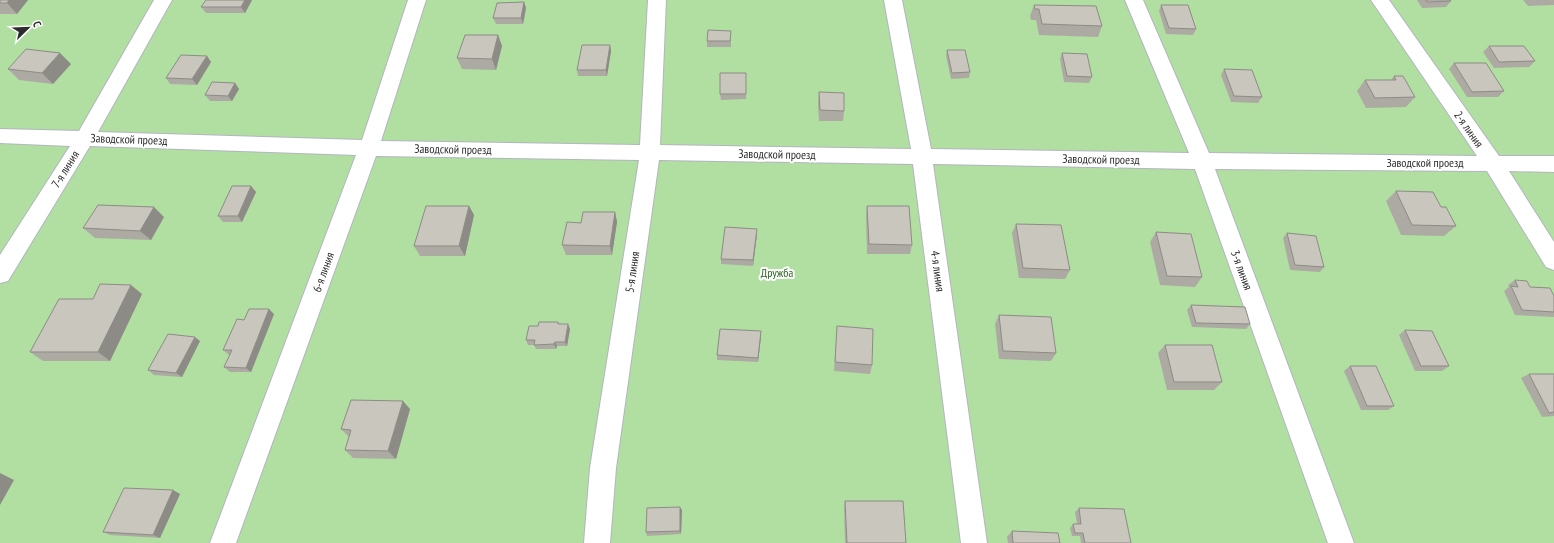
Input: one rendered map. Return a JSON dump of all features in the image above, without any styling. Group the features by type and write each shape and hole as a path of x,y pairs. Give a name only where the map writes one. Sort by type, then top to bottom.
{"street":[{"name":"7-я линия","path":"0,274 84,138 163,0"},
{"name":"6-я линия","path":"223,543 369,148 417,0"},
{"name":"5-я линия","path":"597,543 603,468 650,152 656,0"},
{"name":"4-я линия","path":"893,0 922,156 974,543"},
{"name":"3-я линия","path":"1134,0 1202,161 1341,543"},
{"name":"2-я линия","path":"1380,0 1492,162 1554,261"},
{"name":"Заводской проезд","path":"0,136 369,148 1202,161 1492,162 1554,164"}],"green space":[{"name":"Дружба","path":"0,0 1554,0 1554,543 0,543"}],"building":[{"path":"0,0 9,0 7,3 0,3"},
{"path":"206,0 245,0 241,7 201,7"},
{"path":"1426,0 1450,0 1451,1 1427,2"},
{"path":"524,2 521,18 493,18 497,3"},
{"path":"1034,5 1096,6 1102,26 1042,24 1039,9 1035,9"},
{"path":"1161,5 1188,5 1196,29 1169,28"},
{"path":"708,30 731,31 730,41 707,41"},
{"path":"465,35 498,35 492,59 457,58"},
{"path":"582,45 610,45 606,70 577,70"},
{"path":"1489,46 1524,46 1535,61 1499,62"},
{"path":"26,49 60,53 42,73 8,69"},
{"path":"947,50 965,50 970,72 952,73"},
{"path":"1062,53 1087,54 1092,77 1067,76"},
{"path":"181,55 207,56 192,79 166,78"},
{"path":"1454,63 1486,63 1504,91 1472,92"},
{"path":"1224,69 1252,70 1262,97 1234,96"},
{"path":"720,73 746,73 746,94 720,94"},
{"path":"1394,76 1403,76 1415,97 1375,98 1365,80 1396,80"},
{"path":"212,82 235,83 228,96 205,95"},
{"path":"819,92 844,93 844,111 820,110"},
{"path":"232,186 251,186 238,216 218,216"},
{"path":"1396,191 1433,192 1441,207 1446,207 1456,226 1412,225"},
{"path":"98,205 154,207 140,231 83,228"},
{"path":"426,206 469,206 459,246 414,246"},
{"path":"867,206 909,206 912,245 869,244"},
{"path":"583,212 615,212 610,246 562,245 567,222 581,223"},
{"path":"1016,224 1061,225 1070,270 1023,268"},
{"path":"725,227 757,229 753,260 721,259"},
{"path":"1156,232 1191,234 1202,277 1167,276"},
{"path":"1287,233 1316,236 1324,267 1295,265"},
{"path":"1515,280 1527,281 1530,287 1550,288 1554,296 1554,312 1522,310 1511,286 1518,287"},
{"path":"100,284 131,285 98,352 30,352 59,299 93,299"},
{"path":"1191,305 1245,307 1250,324 1196,323"},
{"path":"249,309 269,309 246,368 224,367 232,350 223,350 237,319 244,320"},
{"path":"999,315 1051,317 1056,353 1003,351"},
{"path":"539,322 558,322 558,324 568,324 565,342 534,345 535,340 526,340 529,326 538,326"},
{"path":"837,326 873,329 872,365 835,362"},
{"path":"720,329 761,331 758,358 717,355"},
{"path":"1405,330 1432,331 1449,366 1421,366"},
{"path":"168,334 195,337 176,373 148,370"},
{"path":"1165,345 1212,345 1222,382 1174,382"},
{"path":"1350,366 1376,366 1394,406 1367,406"},
{"path":"1529,374 1554,374 1554,412 1549,413"},
{"path":"351,400 403,401 388,451 345,450 351,430 341,429"},
{"path":"124,488 173,490 153,535 103,532"},
{"path":"845,501 903,501 906,543 847,543"},
{"path":"680,507 680,531 646,532 647,508"},
{"path":"1079,508 1124,509 1131,543 1085,543 1083,533 1075,533 1073,524 1081,524"},
{"path":"1012,531 1058,533 1060,543 1013,543"}]}
